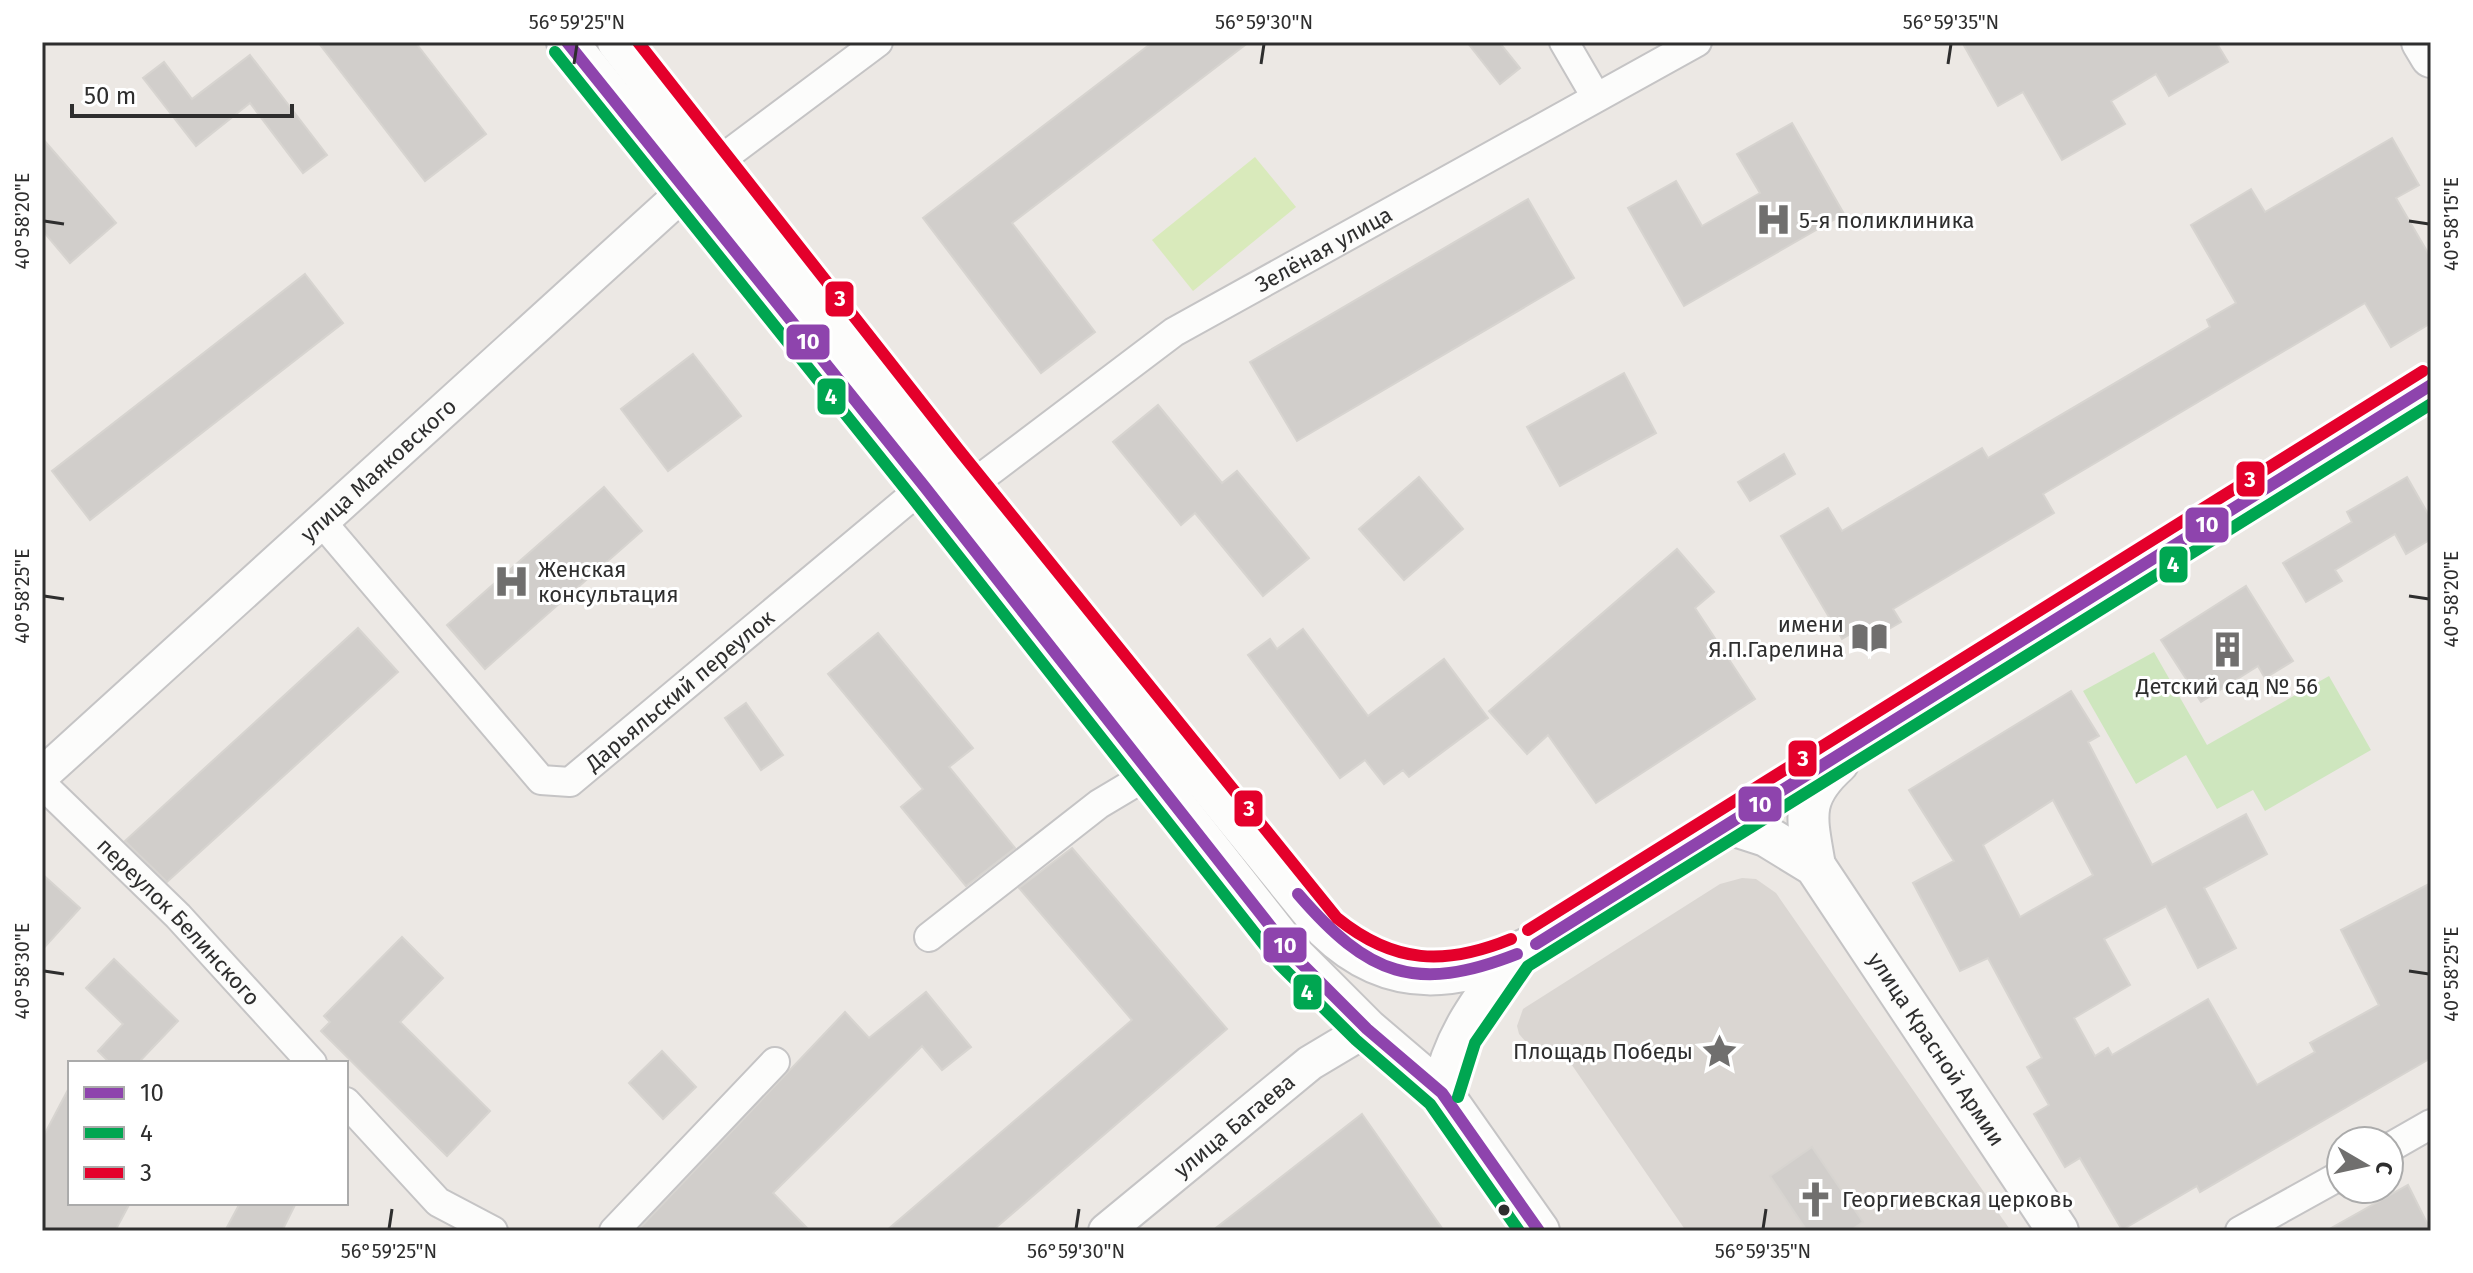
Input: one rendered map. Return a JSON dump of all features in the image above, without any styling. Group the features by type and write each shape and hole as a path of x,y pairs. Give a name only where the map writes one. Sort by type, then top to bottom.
{"main road":[{"path":"567,42 924,486 1293,955 1367,1029 1442,1093 1539,1231"},
{"path":"618,42 969,487 1334,937 1376,965 1425,974 1473,971 1517,954 2431,385"},
{"path":"2422,42 2431,57"},
{"name":"улица Красной Армии","path":"1868,737 1816,783 1807,818 1815,866 2058,1231"},
{"name":"улица Красной Армии","path":"1729,824 1766,836 1815,866"},
{"path":"1442,1093 1450,1058 1464,1025 1517,954"}],"street":[{"path":"715,164 878,42"},
{"path":"1564,42 1596,97"},
{"name":"Зелёная улица","path":"969,487 1174,332 1697,42"},
{"name":"улица Маяковского","path":"42,775 715,164"},
{"name":"Дарьяльский переулок","path":"321,521 541,780 570,782 924,486"},
{"path":"929,937 1099,804 1151,773"},
{"name":"переулок Белинского","path":"42,784 178,916 310,1061"},
{"name":"улица Багаева","path":"1106,1231 1310,1063 1367,1029"},
{"path":"614,1231 775,1062"},
{"path":"348,1104 438,1202 493,1231"},
{"path":"2405,1139 2431,1124"},
{"path":"2240,1231 2325,1184"}],"green space":[{"path":"1255,157 1296,207 1193,291 1152,240"},
{"path":"2154,652 2207,745 2329,676 2371,750 2265,811 2253,790 2217,809 2186,755 2136,784 2083,691"}],"shaded area":[{"name":"Площадь Победы","path":"1742,878 1756,879 1776,893 2011,1231 1686,1231 1565,1055 1526,1042 1519,1034 1517,1026 1523,1009 1720,884"}],"building":[{"path":"318,42 415,42 486,134 425,181"},
{"path":"1153,42 1249,42 1012,223 1095,332 1041,373 923,218"},
{"path":"1467,42 1499,42 1520,68 1500,84"},
{"path":"1962,42 2216,42 2228,62 2169,96 2156,74 2111,101 2125,124 2062,160 2023,92 1998,106"},
{"path":"250,55 327,155 303,173 250,103 196,146 143,78 164,62 192,99"},
{"name":"5-я поликлиника","path":"1792,123 1844,214 1684,306 1628,208 1676,181 1702,226 1760,193 1737,154"},
{"path":"42,138 116,223 70,263 42,230"},
{"path":"2392,138 2419,185 2396,198 2431,258 2431,323 2391,347 2365,303 2043,494 2054,513 1893,609 1901,622 1860,646 1852,633 1842,639 1781,536 1828,508 1842,531 1982,448 1988,458 2210,327 2207,320 2236,303 2191,225 2251,189 2265,212"},
{"path":"1528,199 1574,278 1297,441 1250,362"},
{"path":"305,274 343,323 90,520 52,471"},
{"path":"693,354 741,416 668,471 621,409"},
{"path":"1624,373 1656,433 1560,486 1527,427"},
{"path":"1158,405 1222,483 1237,471 1309,558 1263,596 1195,513 1181,525 1113,442"},
{"path":"1784,454 1795,474 1750,501 1738,482"},
{"path":"1419,477 1463,529 1404,580 1359,529"},
{"path":"2407,477 2431,519 2431,539 2406,554 2395,534 2335,570 2342,581 2306,602 2283,563 2352,522 2347,512"},
{"path":"604,487 642,531 485,669 447,625"},
{"path":"1677,549 1714,592 1695,608 1755,699 1596,803 1548,735 1527,754 1489,711"},
{"name":"Детский сад № 56","path":"2246,586 2293,661 2265,678 2258,666 2201,702 2161,640"},
{"path":"358,628 398,672 167,882 125,841"},
{"path":"1303,629 1368,716 1444,659 1488,718 1409,777 1403,770 1384,784 1365,760 1340,778 1248,655 1270,639 1277,649"},
{"path":"878,633 973,748 949,767 1015,848 966,886 901,807 923,789 828,674"},
{"path":"2071,691 2099,736 2088,742 2152,865 2246,814 2267,854 2204,888 2236,948 2198,968 2166,906 2104,939 2130,985 2074,1018 2095,1056 2108,1048 2112,1055 2208,999 2257,1085 2315,1052 2310,1043 2379,1005 2341,930 2431,883 2431,1058 2200,1192 2197,1186 2122,1230 2080,1158 2065,1167 2034,1114 2049,1105 2027,1067 2042,1058 1988,958 1960,971 1913,883 1954,861 1909,790","holes":["2053,800 2093,875 2020,917 1983,845"]},
{"path":"746,703 783,755 761,770 725,718"},
{"path":"1072,848 1227,1029 992,1231 886,1231 1132,1020 1019,888"},
{"path":"42,874 80,908 42,950"},
{"path":"402,937 443,978 400,1022 490,1111 447,1156 321,1031 330,1022 324,1016"},
{"path":"114,959 178,1021 140,1061 108,1061 98,1051 123,1024 86,988"},
{"path":"926,992 971,1047 942,1070 922,1046 773,1193 810,1231 637,1231 845,1012 869,1038"},
{"path":"662,1051 696,1087 663,1119 629,1083"},
{"path":"68,1090 68,1205 129,1205 115,1231 42,1231 42,1139"},
{"path":"1362,1114 1444,1231 1212,1231"},
{"name":"Георгиевская церковь","path":"1812,1147 1863,1222 1850,1231 1807,1231 1770,1176"},
{"path":"2408,1185 2431,1231 2326,1231 2372,1205 2405,1205 2405,1187"},
{"path":"239,1205 295,1205 282,1231 225,1231"}],"transit line":[{"name":"10","path":"567,42 924,486 1293,955 1367,1029 1442,1093 1539,1231"},
{"name":"3","path":"638,42 959,450 1337,918 1379,944 1421,956 1464,954 1511,939"},
{"name":"4","path":"555,52 911,496 1280,965 1356,1040 1430,1104 1519,1231"},
{"name":"3","path":"1528,930 2423,371"},
{"name":"10","path":"1536,944 2431,385"},
{"name":"4","path":"1458,1097 1475,1043 1528,966 2431,404"},
{"name":"10","path":"1298,894 1347,943 1371,959 1396,969 1421,974 1450,973 1517,954"}],"place":[{"name":"5-я поликлиника","path":"1773,220"},
{"name":"Женская консультация","path":"512,582"},
{"name":"имени Я.П.Гарелина","path":"1870,637"},
{"name":"Детский сад № 56","path":"2227,650"},
{"name":"Площадь Победы","path":"1719,1051"},
{"name":"Георгиевская церковь","path":"1816,1199"}]}
